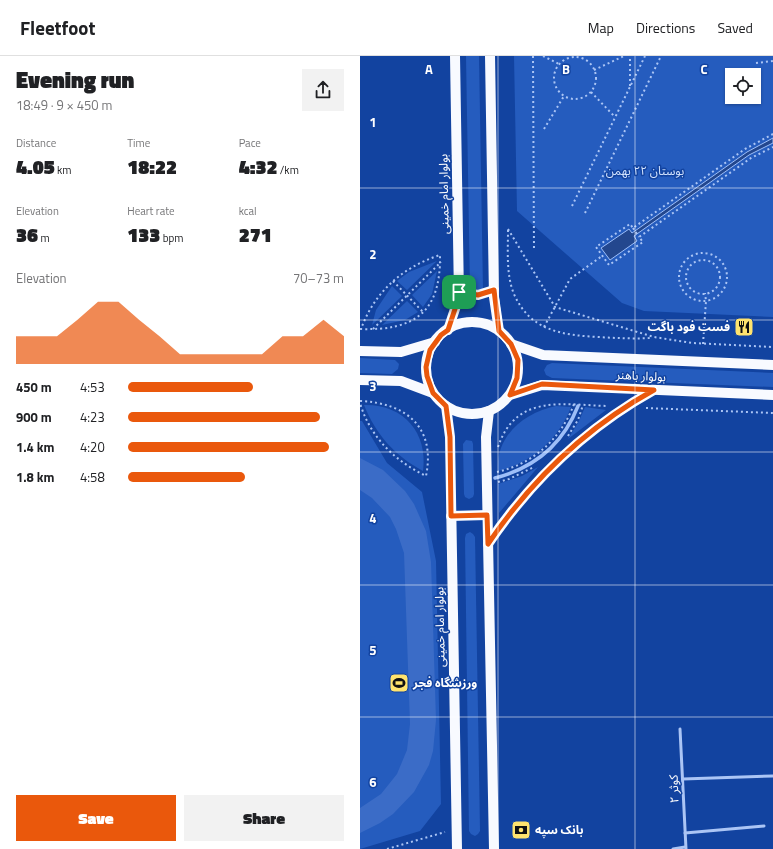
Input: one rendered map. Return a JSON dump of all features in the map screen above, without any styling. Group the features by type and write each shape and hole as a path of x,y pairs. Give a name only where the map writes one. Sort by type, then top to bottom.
{"main road":[{"name":"بولوار امام خمینی","path":"448,330 459,297 455,56"},
{"path":"490,56 494,290 499,331"},
{"path":"459,292 478,295 494,290"},
{"path":"360,380 401,381 433,393 446,406 453,410 466,414 489,411 510,395 514,387 518,370 518,360 511,344 499,331 483,324 465,323 448,330 435,342 430,350 426,367 427,376 433,393"},
{"path":"360,351 401,352 435,342"},
{"name":"بولوار باهنر","path":"511,344 543,355 773,365"},
{"name":"بولوار باهنر","path":"510,395 542,384 773,395"},
{"path":"488,544 518,503 552,465 590,431 625,407 654,390"},
{"name":"بولوار امام خمینی","path":"446,406 450,437 457,849"},
{"path":"489,411 486,437 494,849"},
{"path":"451,516 487,515"},
{"path":"486,849 494,838"}],"lane":[{"name":"کوثر ۲","path":"680,729 686,848"},
{"path":"683,780 773,776"},
{"path":"685,832 764,826"},
{"path":"673,849 686,848"}],"path":[{"path":"532,56 534,250"},
{"path":"543,56 559,64"},
{"path":"576,56 590,63 596,78 595,85 591,92 586,96 575,100 558,92 553,78 559,64 564,60 576,56"},
{"path":"594,70 624,56"},
{"path":"630,56 630,87"},
{"path":"572,206 645,56"},
{"path":"585,213 661,56"},
{"path":"756,63 773,61"},
{"path":"591,92 615,117"},
{"path":"544,129 564,96"},
{"path":"634,229 745,149 773,134"},
{"path":"639,236 751,158 773,147"},
{"path":"630,224 639,236 643,242 609,265 596,247 630,224"},
{"path":"654,338 555,307 508,229 509,268 514,293 528,315 544,327 560,333 573,335 632,339 654,338 703,344 773,347"},
{"path":"699,253 709,253 718,257 724,264 727,273 726,282 722,291 716,298 706,301 697,300 688,296 682,289 679,280 679,271 683,262 690,256 699,253"},
{"path":"440,255 440,262 439,284 430,303 423,312 405,324 395,328 361,329 371,307 392,281 414,265 426,259 440,255"},
{"path":"544,327 570,279 602,256"},
{"path":"700,260 713,263 720,274 716,287 705,293 699,293 693,290 686,279 689,267 700,260"},
{"path":"373,329 440,262"},
{"path":"392,281 423,312"},
{"path":"703,344 706,301 705,293"},
{"path":"360,402 381,402 391,405 405,413 417,425 427,449 428,466 426,476 406,465 384,446 368,423 360,402"},
{"path":"497,451 504,433 522,415 545,404 558,403 773,413"},
{"path":"494,470 494,473 506,470 528,460 538,453 552,441 564,426 574,404"},
{"path":"567,437 578,420 583,405"},
{"path":"494,478 495,483 509,479 539,464"},
{"path":"387,849 445,832"}],"green space":[{"path":"466,56 479,56 483,291 471,291 470,289"},
{"name":"بوستان ۲۲ بهمن","path":"514,56 773,56 773,317 644,311 622,303 517,211"},
{"path":"437,261 407,290 397,281 409,272"},
{"path":"437,271 432,294 423,307 412,295"},
{"path":"392,286 402,296 372,325 376,310"},
{"path":"407,301 418,312 405,320 382,325"},
{"path":"360,358 395,360 399,364 398,369 392,374 360,373"},
{"path":"552,363 773,373 773,387 552,378 546,375 544,370 547,365"},
{"path":"364,405 390,409 401,415 410,423 417,433 421,444 424,457 423,471 404,459 388,444 374,426"},
{"path":"556,406 571,407 566,419 551,439 532,456 522,462 498,471 498,458 501,447 514,428 533,414"},
{"path":"585,407 606,410 568,439 579,421"},
{"name":"ورزشگاه فجر","path":"360,421 362,421 387,463 422,492 436,561 441,804 420,831 360,849"},
{"path":"466,440 472,441 473,444 474,494 473,497 469,499 465,497 464,494 463,444"},
{"path":"538,467 499,513 498,484 522,476"},
{"path":"470,532 475,537 480,831 475,836 469,831 465,538 466,534"}],"shaded area":[{"path":"773,138 773,143 749,155 634,236 637,241 610,260 601,248 629,229 632,233 747,152"}],"building":[{"path":"360,458 383,470 405,491 414,504 426,531 431,562 436,720 433,751 429,765 414,792 393,814 380,823 360,833 360,808 381,794 397,774 407,750 410,724 404,553 396,529 390,517 372,498 360,490"}],"waterway":[{"path":"495,478 522,468 546,452 564,432 572,420 578,406"}],"place":[{"name":"فست فود باگت","path":"744,327"},
{"name":"ورزشگاه فجر","path":"399,683"},
{"name":"بانک سپه","path":"521,830"}],"route":[{"path":"494,290 499,331 511,344 518,360 517,378 510,395 542,384 654,390 610,416 570,447 534,483 502,523 488,544 487,515 451,516 450,437 446,406 433,393 427,376 426,367 430,350 441,335 448,330 459,297 459,292 478,295 494,290"}]}
